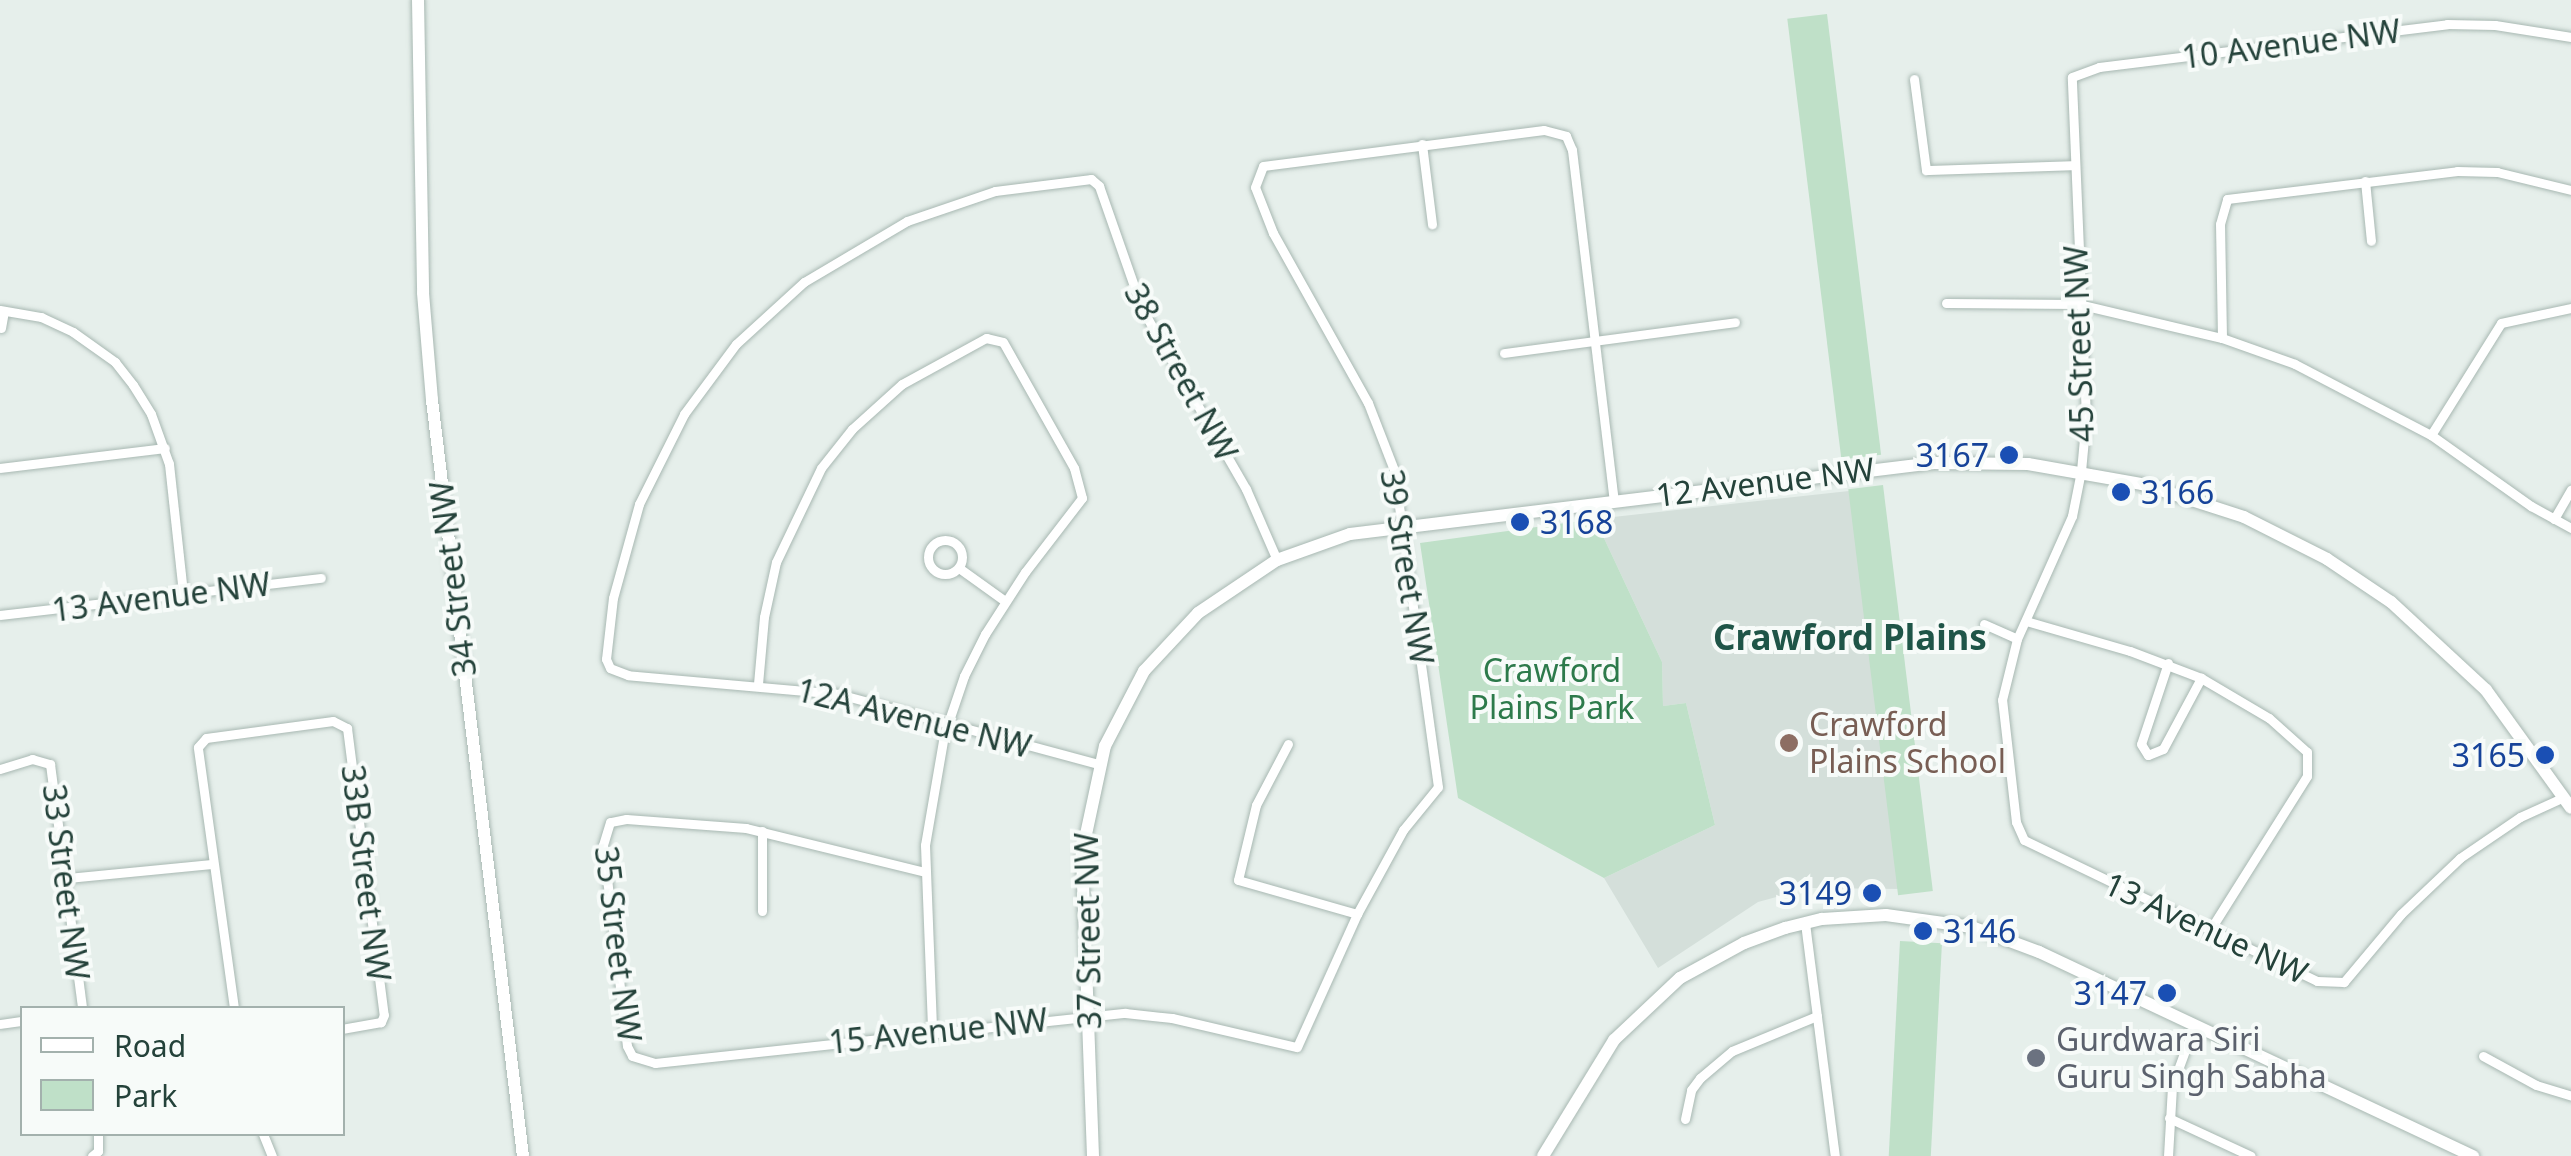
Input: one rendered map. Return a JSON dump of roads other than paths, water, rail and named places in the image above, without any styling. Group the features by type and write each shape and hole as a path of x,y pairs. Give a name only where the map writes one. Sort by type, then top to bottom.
{"street":[{"name":"34 Street NW","path":"418,0 424,293 432,400 524,1156"},
{"name":"10 Avenue NW","path":"2072,77 2099,67 2447,24 2496,25 2571,38"},
{"name":"45 Street NW","path":"2021,835 2002,700 2018,639 2072,516 2086,416 2078,304 2072,77"},
{"path":"1914,79 1926,170 2074,165"},
{"path":"1432,224 1422,144 1544,130 1566,136 1572,145 1614,500"},
{"name":"39 Street NW","path":"1297,1047 1358,914 1403,830 1438,787 1396,478 1378,424 1273,233 1255,187 1259,169 1276,161 1422,144"},
{"path":"2222,338 2220,224 2221,208 2227,199 2457,171 2497,172 2571,190"},
{"name":"38 Street NW","path":"610,668 606,659 613,598 638,504 684,414 736,344 804,282 906,221 1014,187 1081,178 1094,180 1142,309 1246,489 1277,560"},
{"path":"2365,181 2371,240"},
{"path":"1946,303 2078,304 2222,338 2315,371 2431,435 2571,528"},
{"path":"2431,435 2502,323 2571,308"},
{"path":"1,328 2,311 41,317 84,338 115,362 151,414 165,448 183,593"},
{"path":"1504,353 1735,322"},
{"path":"758,684 766,600 776,562 821,468 852,428 902,384 966,348 995,338 1009,349 1074,468 1082,498 1005,601 974,654 948,723 929,805 925,872 932,1031"},
{"path":"0,468 165,448"},
{"name":"12 Avenue NW","path":"1152,661 1214,599 1277,560 1350,534 1934,463 2028,464 2081,471 2178,494 2244,516 2327,559 2391,602 2486,690 2569,800"},
{"path":"2554,519 2571,489"},
{"path":"958,568 1005,601"},
{"name":"13 Avenue NW","path":"0,615 321,578"},
{"path":"2026,621 2168,664 2201,678 2300,742 2310,762 2308,776 2210,930"},
{"path":"1984,624 2018,639"},
{"name":"37 Street NW","path":"1093,1156 1082,853 1098,764 1127,699 1152,661"},
{"path":"2168,664 2141,744 2148,754 2163,749 2201,678"},
{"name":"12A Avenue NW","path":"610,668 628,676 758,684 840,694 1098,764"},
{"name":"33B Street NW","path":"212,864 200,742 284,727 343,724 384,1014 381,1022 345,1028"},
{"path":"1288,744 1256,805 1238,880 1358,914"},
{"name":"33 Street NW","path":"0,769 43,759 54,778 82,1006"},
{"name":"13 Avenue NW","path":"2021,835 2045,853 2316,981 2344,982 2402,914 2460,858 2520,817 2569,800"},
{"name":"35 Street NW","path":"636,1060 627,1046 603,844 606,826 620,818 762,831"},
{"path":"762,911 762,831 925,872"},
{"path":"67,878 212,864 234,1006"},
{"path":"1544,1156 1598,1060 1655,998 1720,954 1805,922 1886,915 1972,927 2039,952 2473,1156"},
{"path":"1805,922 1834,1156"},
{"name":"15 Avenue NW","path":"636,1060 656,1063 1088,1015 1158,1014 1297,1047"},
{"path":"1685,1119 1692,1090 1700,1078 1732,1051 1817,1016"},
{"path":"2168,1156 2172,1086 2194,1026"},
{"path":"2483,1056 2536,1085 2571,1096"},
{"path":"2169,1118 2251,1156"}],"place":[{"name":"3167","path":"2009,455"},
{"name":"3166","path":"2121,492"},
{"name":"3168","path":"1520,522"},
{"name":"Crawford Plains School","path":"1789,743"},
{"name":"3165","path":"2545,755"},
{"name":"3149","path":"1872,893"},
{"name":"3146","path":"1923,931"},
{"name":"3147","path":"2167,993"},
{"name":"Gurdwara Siri Guru Singh Sabha","path":"2036,1058"}],"district":[{"name":"Crawford Plains","path":"1850,637"}],"park label":[{"name":"Crawford Plains Park","path":"1552,690"}]}
